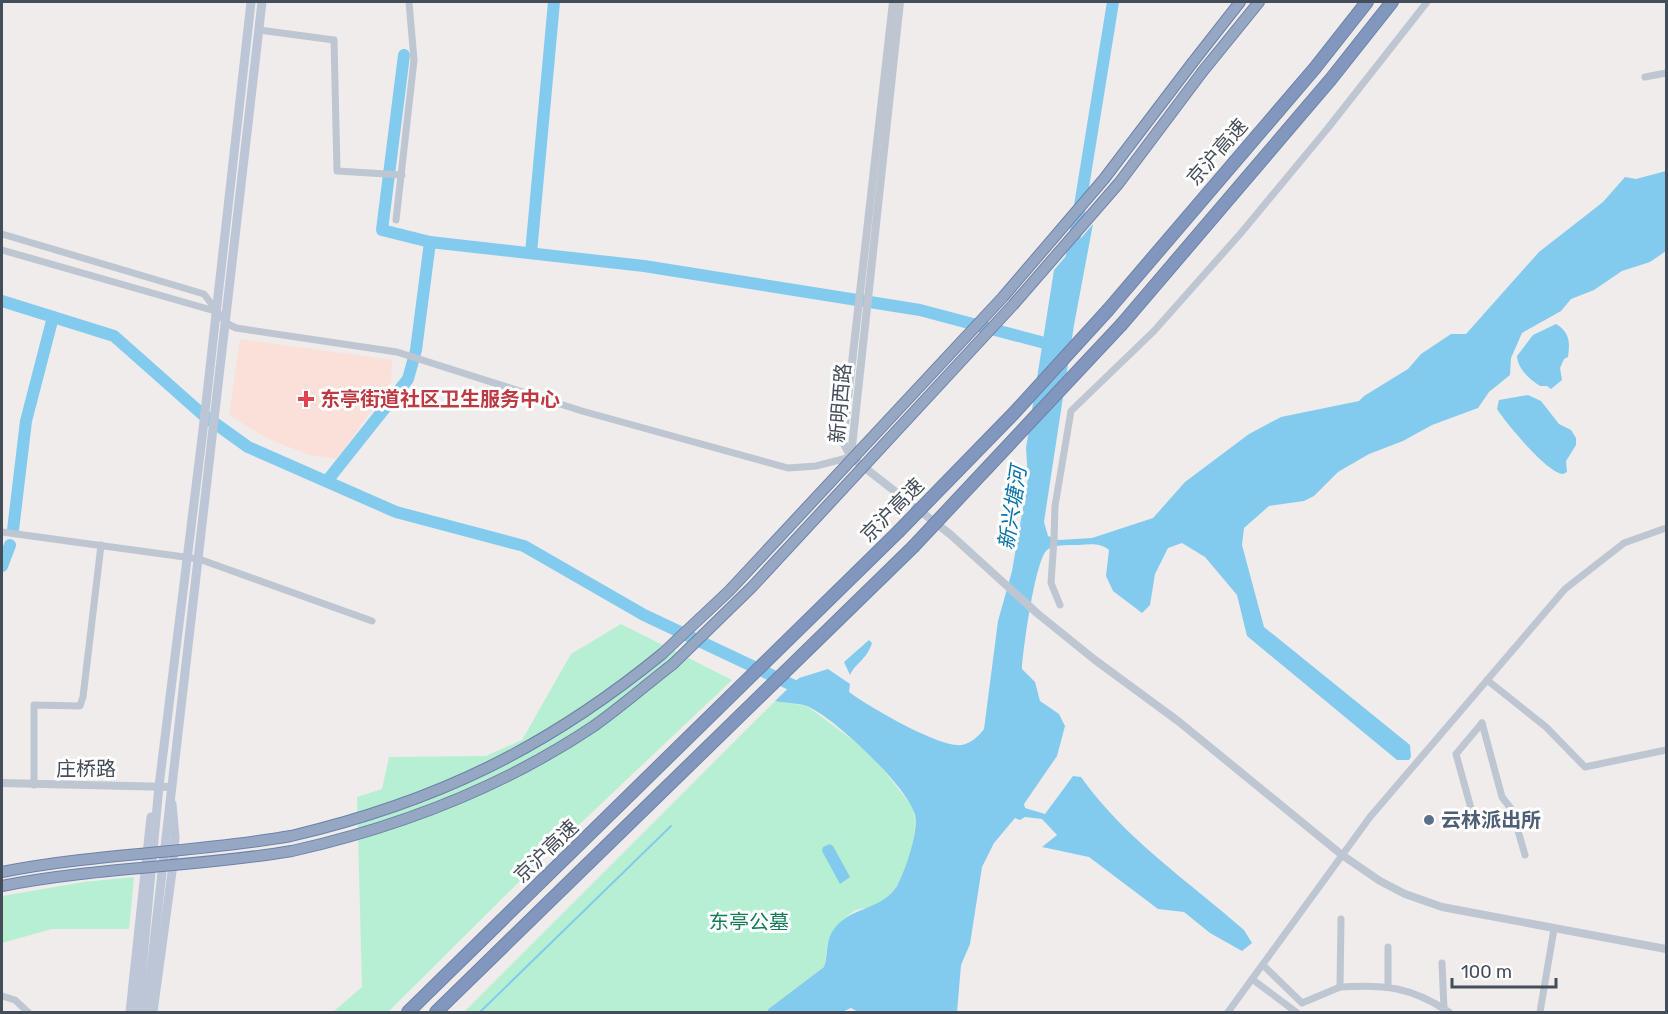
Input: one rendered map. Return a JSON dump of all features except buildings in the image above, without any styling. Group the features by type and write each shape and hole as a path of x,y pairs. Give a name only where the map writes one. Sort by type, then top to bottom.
{"highway":[{"path":"2,872 47,863 242,844 291,836 346,823 403,805 473,776 567,725 611,696 662,654 729,591 1003,297 1104,179 1240,2"},
{"path":"2,886 90,872 198,864 292,851 342,840 470,795 594,726 673,664 752,587 1013,305 1119,183 1203,71 1259,2"},
{"name":"京沪高速","path":"408,1012 741,688 1014,413 1108,310 1315,68 1367,2"},
{"name":"京沪高速","path":"436,1012 913,547 1122,324 1324,88 1392,2"}],"main road":[{"path":"146,1012 159,786 203,430 250,2"},
{"path":"138,1012 151,933 199,560 262,2"},
{"path":"130,1012 149,830 159,786"},
{"path":"153,1012 175,837 170,787"}],"street":[{"path":"396,220 414,60 409,2"},
{"name":"新明西路","path":"851,457 843,442 893,2"},
{"name":"新明西路","path":"851,457 900,2"},
{"path":"1060,605 1051,583 1056,506 1071,411 1154,331 1241,233 1328,128 1427,2"},
{"path":"259,30 334,40 337,171 402,175"},
{"path":"1645,77 1666,73"},
{"path":"2,234 204,294 226,323 236,328 397,352 582,411 788,468 816,466 851,457 951,535 1038,614 1095,660 1178,721 1342,855 1380,881 1433,904 1554,929 1666,948"},
{"path":"2,250 215,310"},
{"path":"1228,1012 1370,817 1565,589 1624,543 1666,528"},
{"path":"2,532 187,557 372,621"},
{"path":"34,785 34,705 80,706 101,545"},
{"path":"1487,680 1545,727 1585,767 1666,750"},
{"path":"1472,812 1456,754 1482,723 1502,797 1512,810 1525,855"},
{"name":"庄桥路","path":"2,783 170,787"},
{"path":"1340,987 1341,919"},
{"path":"1540,1012 1554,929"},
{"path":"1388,947 1388,986"},
{"path":"1442,963 1447,1011"},
{"path":"1263,965 1302,1003 1340,987 1388,986 1413,991 1447,1011"},
{"path":"1252,979 1296,1012"},
{"path":"2,996 15,1000 28,1012"}],"shaded area":[{"name":"东亭街道社区卫生服务中心","path":"240,339 392,360 391,383 337,459 310,455 268,439 229,415"}],"green space":[{"path":"621,624 732,680 530,871 388,1012 333,1012 362,987 357,797 382,789 389,757 486,756 522,740 571,654"},
{"name":"东亭公墓","path":"775,701 807,706 869,752 912,806 915,830 913,844 904,873 897,886 881,904 854,911 838,925 829,938 824,967 764,1012 464,1012"},
{"path":"134,877 129,929 52,929 2,943 2,896 84,882"}],"water":[{"path":"1666,171 1666,251 1650,262 1622,271 1594,290 1571,299 1561,311 1522,333 1511,358 1510,375 1489,392 1478,408 1432,425 1403,441 1369,454 1338,472 1314,496 1304,501 1269,506 1244,528 1242,545 1264,627 1410,745 1409,760 1397,760 1247,636 1237,595 1205,557 1182,543 1168,548 1155,574 1150,605 1142,613 1113,591 1106,576 1109,550 1106,548 1091,544 1058,546 1047,550 1043,557 1030,606 1022,669 1035,682 1040,701 1059,714 1065,726 1057,756 1024,804 1025,808 1045,814 1073,776 1081,777 1117,820 1158,858 1244,930 1252,943 1242,951 1210,933 1184,912 1158,909 1089,857 1042,847 1057,835 1042,819 1025,817 1020,820 1015,818 994,843 982,867 970,944 961,965 957,1012 858,1012 851,1008 842,1012 769,1012 767,1010 824,967 830,936 839,923 882,900 897,886 910,851 916,822 909,803 899,788 852,738 807,706 775,701 799,678 828,669 850,684 849,692 858,698 887,716 937,740 962,745 975,739 984,729 998,621 1012,571 1028,479 1026,448 1054,270 1093,224 1074,325 1044,522 1048,536 1059,540 1092,538 1153,518 1185,482 1249,434 1281,417 1359,401 1408,369 1421,354 1451,334 1466,334 1539,252 1603,202 1625,177 1636,179"},
{"path":"1556,324 1566,334 1569,352 1560,368 1562,380 1551,389 1547,386 1540,386 1528,377 1519,365 1517,356 1533,335"},
{"path":"1528,395 1541,401 1559,424 1571,430 1576,438 1576,445 1566,461 1567,472 1563,474 1537,457 1497,409 1499,400"},
{"path":"869,640 872,643 870,649 850,675 844,662"},
{"path":"830,844 850,877 840,884 822,851 823,847"}],"waterway":[{"path":"531,253 554,2"},
{"name":"新兴塘河","path":"1071,261 1113,2"},
{"path":"404,55 382,230 430,242"},
{"path":"327,481 408,379 416,350 430,242 644,266 920,310 1056,346"},
{"path":"2,301 114,336 202,414 248,447 396,512 524,546 644,615 807,692"},
{"path":"13,530 26,421 53,317"},
{"path":"2,566 10,545"},
{"path":"480,1012 671,826"}],"place":[{"name":"东亭街道社区卫生服务中心","path":"306,399"},
{"name":"云林派出所","path":"1429,820"}]}
